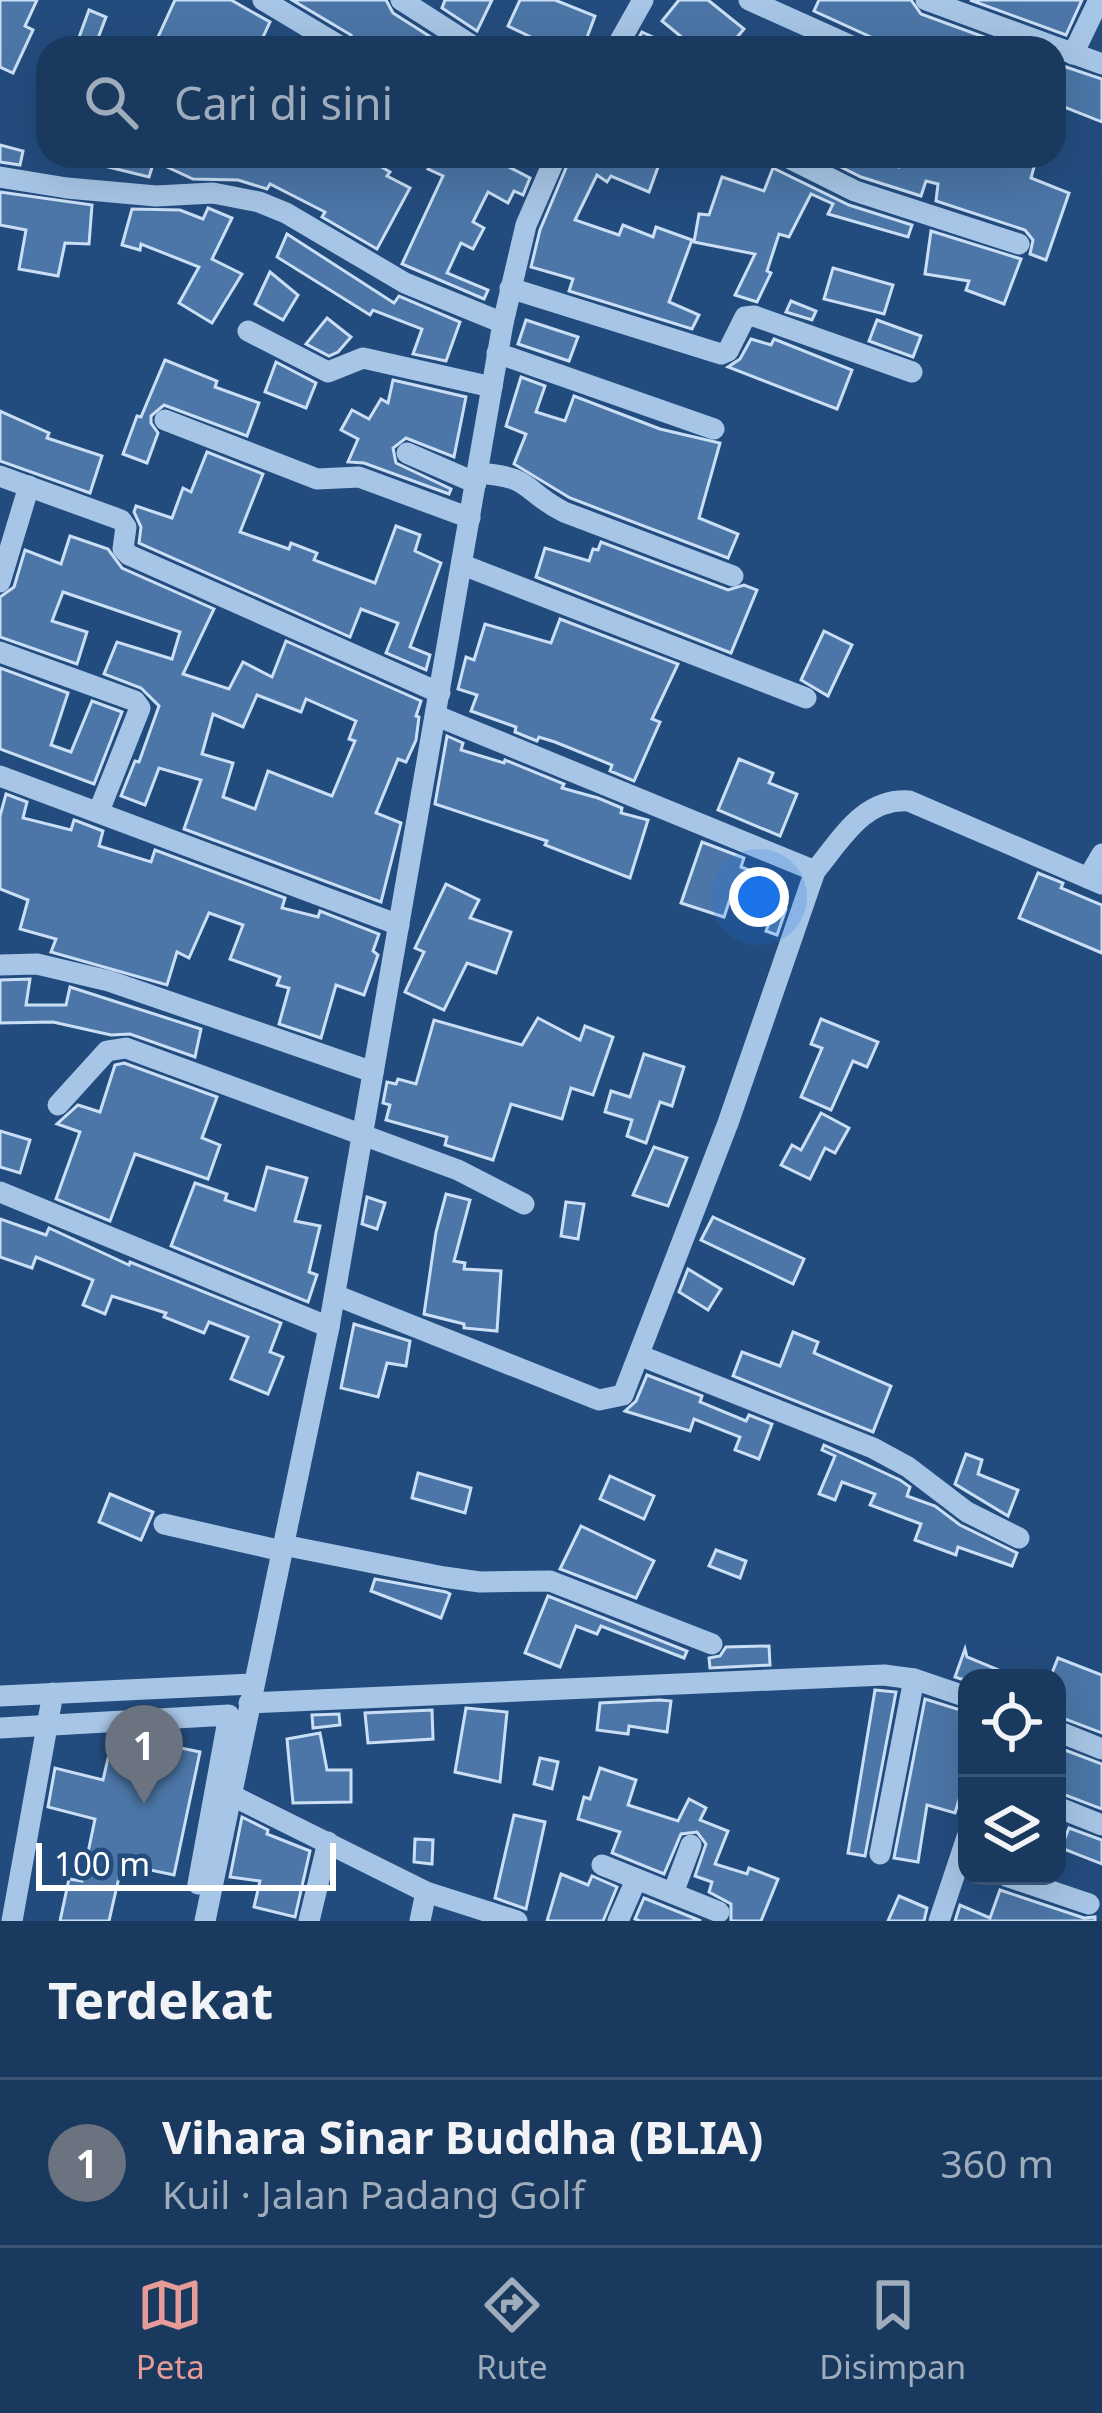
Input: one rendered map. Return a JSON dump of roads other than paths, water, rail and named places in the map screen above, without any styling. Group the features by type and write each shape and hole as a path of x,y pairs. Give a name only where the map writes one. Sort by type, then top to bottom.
{"street":[{"path":"263,0 288,5 305,27 321,36"},
{"path":"401,0 457,36"},
{"path":"623,36 643,0"},
{"path":"749,0 829,36"},
{"path":"926,0 1022,36"},
{"path":"1073,55 1099,0"},
{"path":"1066,52 1102,64"},
{"path":"205,1921 335,1295 497,353 526,225 551,168"},
{"path":"809,168 854,190 1019,244"},
{"path":"0,177 67,188 156,196 212,194 259,202 286,212 405,283 503,323"},
{"path":"510,288 721,354 728,351 745,317 754,316 912,372"},
{"path":"248,331 322,371 363,358 492,387"},
{"path":"497,353 714,429"},
{"path":"164,420 317,478 359,477 470,518"},
{"path":"407,453 476,478 509,475 531,484 548,504 564,512 733,576"},
{"path":"0,476 121,520 126,527 123,549 129,556 439,704 814,871"},
{"path":"0,583 29,486"},
{"path":"463,566 806,698"},
{"path":"0,652 135,701 140,708 99,811"},
{"path":"0,776 399,925"},
{"path":"335,1295 599,1400 622,1395 728,1123 814,871 866,811 894,800 909,801 1095,881 1102,854"},
{"path":"0,965 37,964 109,981 374,1072"},
{"path":"58,1105 107,1051 126,1048 458,1170 524,1204"},
{"path":"0,1192 329,1327"},
{"path":"640,1356 873,1448 908,1467 967,1512 1019,1538"},
{"path":"164,1524 462,1580 550,1581 712,1644"},
{"path":"0,1696 884,1675 958,1694"},
{"path":"880,1854 914,1679"},
{"path":"12,1921 52,1693"},
{"path":"0,1728 230,1715 198,1884"},
{"path":"1066,1735 1102,1749"},
{"path":"231,1795 426,1892 517,1921"},
{"path":"1066,1811 1102,1825"},
{"path":"309,1921 328,1842"},
{"path":"673,1893 691,1845"},
{"path":"602,1865 718,1912"},
{"path":"938,1921 958,1873"},
{"path":"618,1921 636,1880"},
{"path":"1033,1885 1089,1904"},
{"path":"420,1921 426,1892"}],"place":[{"name":"Vihara Sinar Buddha (BLIA)","path":"144,1804"}]}
